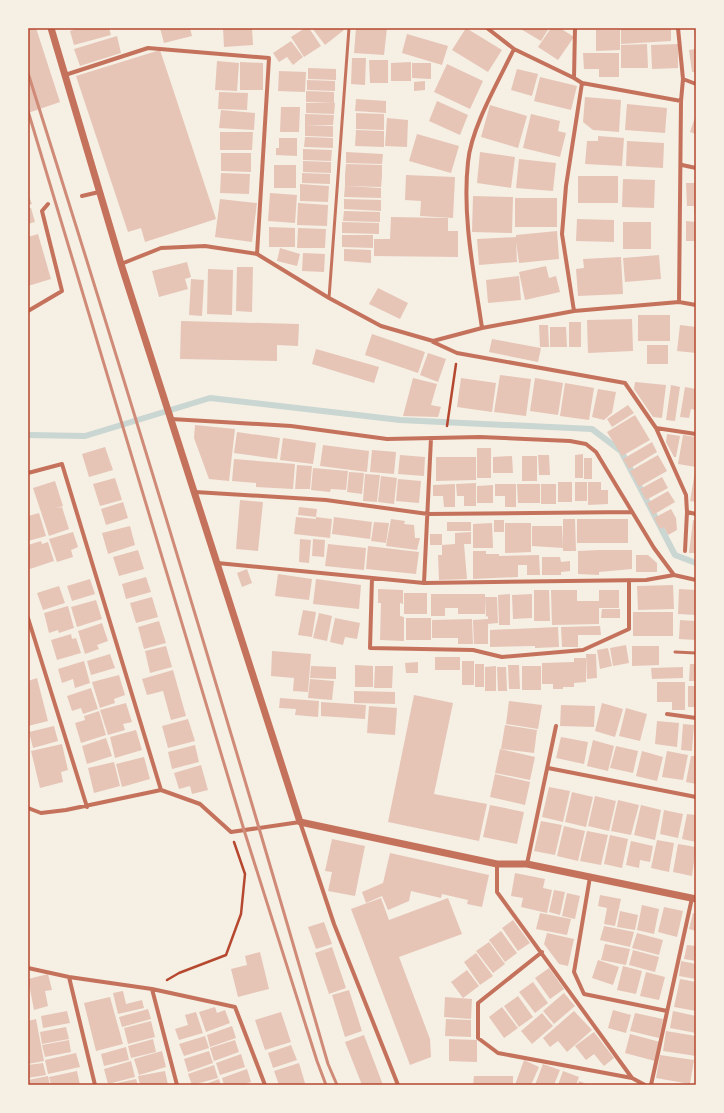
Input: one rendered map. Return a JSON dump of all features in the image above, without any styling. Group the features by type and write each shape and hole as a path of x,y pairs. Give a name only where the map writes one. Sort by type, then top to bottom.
{"street":[{"path":"50,28 121,264 300,822 334,924 398,1085"},
{"path":"487,28 514,49 582,83 680,101"},
{"path":"574,78 575,28"},
{"path":"678,28 683,79 680,101 682,165 680,302"},
{"path":"64,75 148,48 269,58 257,254"},
{"path":"482,328 467,235 468,161 479,123 514,49"},
{"path":"683,79 696,84"},
{"path":"574,311 562,234 566,186 582,83"},
{"path":"682,165 696,168"},
{"path":"82,196 99,192"},
{"path":"28,311 62,291 42,210 48,204"},
{"path":"121,264 161,248 205,246 257,254 329,298 381,326 433,342 457,353 624,383 656,428 686,495 687,512 685,551"},
{"path":"433,342 482,328 574,311 680,302 696,305"},
{"path":"171,418 291,426 387,439 480,437 570,441 586,444 596,452 654,548 674,575"},
{"path":"656,428 696,434"},
{"path":"424,584 430,438"},
{"path":"28,473 62,464 161,790"},
{"path":"195,492 326,500 428,514 632,512"},
{"path":"687,512 696,514"},
{"path":"217,563 424,584 646,580 674,575 696,580"},
{"path":"372,578 370,648 473,650 502,656 583,650 629,628 629,580"},
{"path":"28,618 87,807"},
{"path":"667,714 696,718"},
{"path":"527,864 556,726"},
{"path":"548,768 696,797"},
{"path":"28,808 41,813 87,807 161,790 200,804 231,832 300,822 497,864 527,864 694,899 651,1085"},
{"path":"497,864 497,892 632,1078"},
{"path":"590,877 574,972 584,994 667,1011"},
{"path":"542,952 478,1003 478,1038 498,1053 632,1078 645,1085"},
{"path":"28,968 69,977 152,989 235,1007 265,1085"},
{"path":"69,977 95,1085"},
{"path":"152,989 177,1085"}],"lane":[{"path":"329,298 349,28"},
{"path":"675,652 696,653"}],"path":[{"path":"447,416 457,353"},
{"path":"152,989 179,973 226,955 241,914 245,874 231,832"}],"building":[{"path":"28,28 36,28 60,102 28,113"},
{"path":"79,28 109,28 111,35 74,45 70,31"},
{"path":"160,28 190,28 192,36 164,43"},
{"path":"223,28 252,28 253,45 224,47"},
{"path":"305,28 309,28 321,46 304,57 291,37"},
{"path":"312,28 342,28 344,30 325,45"},
{"path":"356,28 387,28 384,55 354,53"},
{"path":"466,28 502,50 488,72 452,50"},
{"path":"519,28 549,28 541,41"},
{"path":"551,28 560,28 574,37 558,60 538,47"},
{"path":"621,28 671,28 671,41 621,44"},
{"path":"694,28 696,28 696,40 695,40"},
{"path":"596,30 620,30 620,50 596,51"},
{"path":"407,34 448,46 442,65 402,53"},
{"path":"117,36 121,53 80,66 74,49"},
{"path":"291,41 303,57 293,65 287,57 279,62 273,53"},
{"path":"647,44 648,68 621,68 621,45"},
{"path":"678,44 678,68 652,69 651,45"},
{"path":"696,49 696,72 692,72 689,50"},
{"path":"160,50 216,219 145,242 141,228 128,232 76,76"},
{"path":"583,53 619,53 619,77 599,77 599,69 584,69"},
{"path":"352,58 366,58 365,85 351,84"},
{"path":"369,60 388,60 388,83 370,83"},
{"path":"217,61 239,63 237,91 215,90"},
{"path":"240,62 263,63 263,90 240,90"},
{"path":"411,62 411,81 391,81 391,63"},
{"path":"412,63 431,63 431,79 412,78"},
{"path":"447,64 483,81 470,109 434,92"},
{"path":"308,68 336,69 336,80 308,79"},
{"path":"517,69 538,74 532,96 511,90"},
{"path":"279,71 306,72 305,92 278,91"},
{"path":"540,77 577,86 571,110 534,101"},
{"path":"307,80 335,81 335,91 307,90"},
{"path":"425,81 425,90 414,91 414,82"},
{"path":"306,91 334,92 334,103 306,102"},
{"path":"219,92 248,93 247,110 218,109"},
{"path":"585,97 621,100 619,132 593,130 583,122"},
{"path":"356,99 386,101 386,113 355,111"},
{"path":"437,101 468,115 460,135 429,121"},
{"path":"306,103 335,103 334,114 306,113"},
{"path":"627,104 667,108 665,133 625,130"},
{"path":"490,105 527,116 518,148 481,137"},
{"path":"281,107 300,107 299,132 280,132"},
{"path":"221,110 255,113 254,130 219,128"},
{"path":"356,113 384,114 384,130 356,129"},
{"path":"305,114 334,115 333,125 305,125"},
{"path":"531,114 560,121 558,131 566,133 560,157 523,148"},
{"path":"696,114 696,134 690,132"},
{"path":"387,118 408,120 407,147 385,146"},
{"path":"305,125 333,126 333,137 305,136"},
{"path":"356,130 384,131 384,147 355,146"},
{"path":"220,132 253,132 252,150 220,150"},
{"path":"417,134 459,146 451,173 409,161"},
{"path":"598,136 624,138 622,166 585,164 587,141 598,141"},
{"path":"305,137 333,138 333,148 304,147"},
{"path":"279,138 297,138 297,156 276,155 276,148 279,148"},
{"path":"627,141 664,143 663,168 626,166"},
{"path":"303,149 332,150 331,161 303,160"},
{"path":"346,152 383,154 382,164 346,163"},
{"path":"480,152 515,157 511,188 477,183"},
{"path":"221,153 251,153 251,172 221,171"},
{"path":"519,159 556,163 553,191 516,188"},
{"path":"303,161 331,162 331,173 303,172"},
{"path":"346,164 382,165 382,176 345,175"},
{"path":"274,165 296,165 296,188 274,188"},
{"path":"221,173 250,174 249,194 220,193"},
{"path":"302,173 330,174 330,184 302,183"},
{"path":"345,175 382,176 381,187 345,186"},
{"path":"406,175 455,177 453,218 420,216 421,201 405,200"},
{"path":"578,176 618,176 618,203 578,203"},
{"path":"623,179 655,180 654,208 622,207"},
{"path":"686,183 696,183 696,214 694,214 694,206 687,206"},
{"path":"300,184 329,186 328,202 300,201"},
{"path":"345,186 381,188 381,198 344,197"},
{"path":"270,193 297,195 295,223 268,221"},
{"path":"28,194 32,204 28,205"},
{"path":"473,196 513,197 512,233 472,232"},
{"path":"515,198 557,198 557,227 515,227"},
{"path":"220,199 257,203 252,242 215,237"},
{"path":"344,199 381,200 381,211 344,209"},
{"path":"298,203 328,205 327,226 297,225"},
{"path":"28,208 31,208 35,222 28,224"},
{"path":"344,211 380,212 380,222 343,221"},
{"path":"391,217 448,218 448,231 458,231 458,257 374,256 374,239 390,239"},
{"path":"577,219 614,220 614,242 576,241"},
{"path":"686,221 696,222 696,241 686,241"},
{"path":"342,222 379,223 379,234 342,233"},
{"path":"623,222 651,222 651,249 623,249"},
{"path":"269,227 295,228 295,247 269,247"},
{"path":"298,228 326,229 325,248 297,248"},
{"path":"557,231 559,259 519,263 516,242 517,262 479,265 477,239 516,237 516,235"},
{"path":"38,234 51,279 28,286 28,237"},
{"path":"342,235 373,235 373,248 342,247"},
{"path":"280,248 300,254 297,266 277,261"},
{"path":"344,249 371,250 371,263 344,261"},
{"path":"303,253 325,254 324,272 302,271"},
{"path":"659,255 661,279 625,282 623,258"},
{"path":"621,257 623,294 578,296 576,269 584,268 583,259"},
{"path":"187,262 191,277 185,279 188,289 159,297 152,271"},
{"path":"546,266 549,278 556,276 560,292 525,300 519,272"},
{"path":"237,267 253,267 252,312 236,311"},
{"path":"208,269 233,270 232,315 207,314"},
{"path":"519,276 521,300 488,303 486,280"},
{"path":"191,279 204,280 202,316 189,315"},
{"path":"378,288 408,303 400,319 369,304"},
{"path":"638,315 670,315 670,341 638,341"},
{"path":"632,319 633,351 588,353 587,320"},
{"path":"181,321 299,324 298,346 277,345 277,361 180,359"},
{"path":"569,322 581,322 581,347 569,347"},
{"path":"539,325 548,325 549,347 540,347"},
{"path":"680,325 696,327 696,353 677,351"},
{"path":"550,327 566,327 567,347 550,347"},
{"path":"372,334 425,352 418,373 365,355"},
{"path":"492,339 541,348 538,362 489,352"},
{"path":"647,345 668,345 668,364 647,364"},
{"path":"316,349 379,367 374,383 312,364"},
{"path":"428,353 446,359 438,382 420,375"},
{"path":"500,375 531,379 526,416 494,412"},
{"path":"413,378 437,384 431,405 441,407 438,417 403,416"},
{"path":"461,378 496,383 492,412 457,407"},
{"path":"535,378 563,383 558,415 530,411"},
{"path":"635,382 666,385 662,418 653,417 634,389"},
{"path":"565,383 594,388 589,420 560,416"},
{"path":"671,385 680,387 675,421 666,420"},
{"path":"685,387 696,389 695,410 691,409 689,418 680,417"},
{"path":"598,389 616,392 612,413 604,420 592,417"},
{"path":"628,405 634,413 612,427 607,419"},
{"path":"635,415 650,440 622,456 607,432"},
{"path":"195,425 235,429 229,481 209,479 194,438"},
{"path":"237,432 280,438 277,459 234,453"},
{"path":"667,434 680,436 676,457 674,457 666,442"},
{"path":"683,435 696,437 696,467 678,464"},
{"path":"283,438 316,443 313,464 280,460"},
{"path":"652,442 657,452 629,469 623,459"},
{"path":"323,445 369,451 367,472 320,466"},
{"path":"105,447 113,470 89,477 82,454"},
{"path":"477,448 491,448 491,478 477,478"},
{"path":"372,450 396,452 394,474 370,472"},
{"path":"583,454 583,478 575,478 575,455"},
{"path":"400,455 425,457 424,476 398,474"},
{"path":"538,455 549,455 550,475 539,475"},
{"path":"658,455 667,471 639,487 630,471"},
{"path":"512,456 513,473 493,473 493,457"},
{"path":"522,456 537,456 537,481 522,481"},
{"path":"436,457 476,457 476,480 436,481"},
{"path":"584,458 592,458 592,479 584,479"},
{"path":"234,459 295,464 293,489 256,487 256,483 232,481"},
{"path":"297,465 312,466 310,489 295,489"},
{"path":"313,468 348,471 346,490 331,489 330,492 311,490"},
{"path":"696,471 696,502 690,501"},
{"path":"349,472 364,473 362,494 347,492"},
{"path":"365,474 380,475 377,502 363,501"},
{"path":"381,476 397,478 394,504 378,502"},
{"path":"662,477 668,488 646,500 640,489"},
{"path":"115,478 122,500 100,506 93,484"},
{"path":"398,479 421,481 419,503 396,501"},
{"path":"55,481 63,506 56,508 62,507 69,529 49,536 33,488"},
{"path":"558,482 572,482 572,502 558,502"},
{"path":"575,482 587,482 587,501 575,501"},
{"path":"588,482 601,482 601,490 608,490 608,504 588,505"},
{"path":"476,483 476,506 464,506 464,496 457,496 456,484"},
{"path":"455,484 455,507 444,507 443,496 433,496 433,485"},
{"path":"495,484 516,484 516,507 505,507 505,496 495,496"},
{"path":"517,484 540,484 540,503 518,503"},
{"path":"541,484 556,484 556,504 541,504"},
{"path":"493,485 493,503 477,503 477,486"},
{"path":"668,491 675,502 653,515 647,503"},
{"path":"240,500 263,502 258,551 236,549"},
{"path":"123,502 128,518 106,525 101,509"},
{"path":"299,507 317,509 316,517 298,515"},
{"path":"671,509 676,518 677,530 668,535 664,527 660,529 654,518"},
{"path":"39,513 46,536 28,541 28,516"},
{"path":"296,517 316,519 316,517 332,519 330,538 294,534"},
{"path":"334,517 372,522 370,539 332,534"},
{"path":"391,519 405,521 404,524 414,525 415,538 420,538 417,550 386,546"},
{"path":"563,519 575,519 576,551 563,551"},
{"path":"577,519 628,519 628,543 577,543"},
{"path":"494,520 504,520 504,532 494,532"},
{"path":"693,520 696,521 696,553 689,553"},
{"path":"374,522 389,523 386,543 371,541"},
{"path":"447,522 471,522 471,531 447,531"},
{"path":"492,523 493,548 473,548 473,524"},
{"path":"505,523 531,523 531,552 505,553"},
{"path":"130,526 135,545 108,554 102,533"},
{"path":"532,526 562,526 563,548 532,546"},
{"path":"73,532 78,547 71,550 73,557 57,562 49,539"},
{"path":"471,532 471,544 464,544 467,579 439,580 438,555 442,555 442,545 455,544 455,533"},
{"path":"430,534 442,534 442,545 430,545"},
{"path":"300,539 311,540 309,563 299,562"},
{"path":"313,539 325,540 324,557 312,556"},
{"path":"41,541 42,544 48,542 54,561 30,569 28,562 28,545"},
{"path":"328,544 366,548 364,570 325,566"},
{"path":"368,546 419,552 416,574 366,569"},
{"path":"138,550 144,569 119,576 113,557"},
{"path":"632,550 632,569 599,572 599,575 578,574 578,551"},
{"path":"473,551 486,551 486,554 499,554 499,556 539,555 540,575 527,575 527,565 518,565 518,577 473,579"},
{"path":"636,555 648,555 657,563 657,572 636,572"},
{"path":"542,557 560,557 561,562 570,561 570,571 561,572 561,575 542,575"},
{"path":"247,569 252,583 242,587 237,573"},
{"path":"278,574 312,579 309,600 275,596"},
{"path":"146,577 151,592 126,599 122,584"},
{"path":"90,579 95,594 72,601 67,586"},
{"path":"316,579 361,585 359,609 313,604"},
{"path":"673,585 674,609 638,610 637,586"},
{"path":"59,586 65,603 43,610 37,593"},
{"path":"378,589 403,590 403,604 400,603 400,616 404,617 404,641 380,640 381,603 378,603"},
{"path":"679,589 696,590 696,615 678,614"},
{"path":"534,590 549,590 550,621 534,621"},
{"path":"551,590 577,590 577,601 599,601 599,590 619,590 619,608 599,608 599,624 552,625"},
{"path":"404,593 427,593 427,614 404,614"},
{"path":"431,594 485,594 485,614 458,614 458,608 445,608 445,616 431,616"},
{"path":"510,594 510,625 499,625 498,595"},
{"path":"532,594 532,618 513,619 512,595"},
{"path":"152,597 158,617 136,623 130,603"},
{"path":"485,597 497,597 498,623 488,624 488,616 486,617"},
{"path":"96,600 102,619 77,627 71,607"},
{"path":"68,606 74,628 59,633 58,630 49,633 44,613"},
{"path":"602,609 620,609 620,618 601,618"},
{"path":"303,610 316,612 312,637 298,635"},
{"path":"633,612 673,612 673,636 633,636"},
{"path":"319,613 332,616 327,641 313,638"},
{"path":"335,618 360,623 357,639 345,637 343,645 330,642"},
{"path":"406,618 431,618 431,640 406,640"},
{"path":"472,619 473,644 458,644 458,638 432,638 432,620"},
{"path":"488,619 488,644 474,644 473,620"},
{"path":"680,620 696,621 696,640 679,639"},
{"path":"159,621 166,643 144,649 138,627"},
{"path":"102,623 108,641 97,645 99,649 85,654 78,631"},
{"path":"600,626 601,635 578,635 578,647 562,647 561,627"},
{"path":"558,627 559,647 490,647 490,630"},
{"path":"71,634 72,639 76,638 81,653 57,660 51,640"},
{"path":"626,645 629,663 613,666 610,648"},
{"path":"166,646 172,667 150,673 145,651"},
{"path":"632,646 659,646 659,665 632,666"},
{"path":"608,648 612,666 600,669 597,650"},
{"path":"272,651 311,654 308,692 293,691 294,678 271,676"},
{"path":"110,654 115,668 91,675 87,661"},
{"path":"586,654 596,654 597,678 587,679"},
{"path":"435,657 460,657 460,670 435,670"},
{"path":"574,658 586,658 586,682 574,683 574,687 563,687 563,689 553,689 553,684 542,684 542,663 574,662"},
{"path":"84,661 90,683 75,688 73,679 62,683 58,669"},
{"path":"462,661 474,661 474,685 462,685"},
{"path":"418,662 418,673 406,673 405,663"},
{"path":"475,664 484,664 484,687 475,687"},
{"path":"690,664 696,664 696,681 689,681"},
{"path":"355,665 373,666 373,687 355,687"},
{"path":"508,665 519,665 520,689 509,689"},
{"path":"311,666 336,667 336,679 310,678"},
{"path":"375,666 393,666 392,688 374,688"},
{"path":"496,666 496,691 485,691 485,667"},
{"path":"522,666 541,666 541,690 522,690"},
{"path":"497,667 506,667 507,691 498,691"},
{"path":"683,667 683,678 652,679 651,668"},
{"path":"173,670 186,716 171,720 163,691 147,695 142,679"},
{"path":"119,675 125,695 114,699 115,703 100,708 92,682"},
{"path":"37,678 48,721 28,726 28,681"},
{"path":"310,679 334,681 332,700 308,698"},
{"path":"657,682 685,682 685,710 672,710 672,702 657,702"},
{"path":"688,686 696,686 696,707 688,707"},
{"path":"91,688 98,709 83,714 81,708 72,711 67,696"},
{"path":"354,691 395,692 395,704 354,703"},
{"path":"414,695 453,703 434,794 487,804 479,841 388,822"},
{"path":"280,698 319,701 318,717 295,715 296,709 279,708"},
{"path":"509,701 542,705 538,729 506,724"},
{"path":"321,702 366,705 365,719 321,716"},
{"path":"126,703 132,722 123,724 125,730 108,735 100,710"},
{"path":"602,703 623,709 615,737 595,731"},
{"path":"561,705 595,706 594,727 560,726"},
{"path":"369,706 397,708 395,735 367,733"},
{"path":"626,708 647,714 640,741 619,736"},
{"path":"99,711 106,735 81,743 75,723 85,720 84,716"},
{"path":"188,719 195,741 168,748 162,726"},
{"path":"657,721 679,723 677,747 655,744"},
{"path":"683,724 694,725 692,751 681,750"},
{"path":"505,725 537,730 534,753 501,749"},
{"path":"54,726 58,741 33,748 29,732"},
{"path":"136,730 142,750 115,758 110,737"},
{"path":"561,737 588,742 584,764 556,758"},
{"path":"106,738 112,756 87,764 82,746"},
{"path":"593,740 614,746 608,771 587,766"},
{"path":"62,744 68,770 61,772 63,782 40,788 31,751"},
{"path":"195,745 199,762 172,769 168,752"},
{"path":"616,746 638,751 633,773 610,768"},
{"path":"500,749 535,757 530,780 495,773"},
{"path":"642,751 663,757 657,781 636,776"},
{"path":"667,751 688,755 683,780 662,777"},
{"path":"691,756 696,756 696,784 686,782"},
{"path":"144,757 150,779 122,787 116,764"},
{"path":"114,762 120,786 94,793 88,768"},
{"path":"201,765 208,790 192,794 190,786 179,789 174,773"},
{"path":"495,774 530,782 525,805 490,797"},
{"path":"549,787 570,791 563,822 542,817"},
{"path":"572,792 593,797 586,827 565,822"},
{"path":"595,796 616,801 609,831 588,826"},
{"path":"618,800 639,805 631,835 611,831"},
{"path":"490,805 524,812 517,844 483,837"},
{"path":"641,805 661,810 655,840 634,835"},
{"path":"664,810 683,814 678,838 660,834"},
{"path":"687,814 696,815 696,842 682,839"},
{"path":"541,821 562,825 555,855 534,851"},
{"path":"564,826 585,831 578,861 557,856"},
{"path":"587,831 608,835 601,865 580,861"},
{"path":"610,835 628,839 622,868 604,864"},
{"path":"332,839 365,846 355,896 328,891 332,872 325,871"},
{"path":"657,840 674,843 669,872 651,868"},
{"path":"631,841 653,846 650,862 640,860 639,868 626,865"},
{"path":"678,844 696,847 692,876 673,872"},
{"path":"390,853 489,875 482,907 467,904 468,900 442,894 441,898 411,891 409,901 388,910 382,896 366,903 362,892 383,883"},
{"path":"515,873 545,879 543,888 552,890 547,913 521,907 523,898 511,896"},
{"path":"554,890 565,892 560,915 549,912"},
{"path":"567,893 580,896 575,919 562,916"},
{"path":"600,895 621,899 615,926 604,924 607,908 598,906"},
{"path":"381,898 389,920 448,898 462,934 399,957 430,1039 431,1057 410,1065 351,909"},
{"path":"642,905 659,909 654,934 637,930"},
{"path":"664,907 683,911 677,937 658,932"},
{"path":"620,911 638,915 635,930 617,927"},
{"path":"540,913 571,919 567,935 536,929"},
{"path":"693,913 696,914 696,931 689,929"},
{"path":"513,920 530,943 518,951 502,928"},
{"path":"324,922 332,944 316,949 308,927"},
{"path":"604,926 634,932 630,947 600,940"},
{"path":"501,931 517,953 505,962 489,940"},
{"path":"547,933 574,939 568,966 559,964 544,944"},
{"path":"637,933 663,940 659,955 632,948"},
{"path":"489,942 505,964 493,973 476,951"},
{"path":"605,944 630,949 626,965 601,960"},
{"path":"687,945 696,946 696,961 684,959"},
{"path":"332,947 346,988 329,994 315,953"},
{"path":"633,950 659,957 655,972 629,965"},
{"path":"260,952 269,989 238,997 231,969 247,965 245,956"},
{"path":"476,953 493,976 480,985 464,962"},
{"path":"598,960 619,967 613,985 592,978"},
{"path":"681,961 696,964 696,979 679,976"},
{"path":"623,966 642,971 636,994 617,990"},
{"path":"549,968 564,989 550,999 535,978"},
{"path":"467,970 479,986 463,998 451,982"},
{"path":"646,972 665,977 659,1000 640,996"},
{"path":"48,974 52,990 45,991 48,1006 34,1010 28,979"},
{"path":"680,979 696,982 696,1011 674,1007"},
{"path":"533,982 548,1003 535,1013 519,992"},
{"path":"349,990 362,1031 345,1037 332,995"},
{"path":"123,991 126,1004 142,1000 144,1008 118,1014 113,993"},
{"path":"564,993 575,1006 554,1024 543,1011"},
{"path":"518,996 533,1017 519,1027 504,1006"},
{"path":"110,997 123,1044 96,1051 84,1003"},
{"path":"445,997 472,999 471,1019 444,1017"},
{"path":"215,1007 217,1013 225,1010 230,1023 206,1032 199,1012"},
{"path":"502,1007 518,1028 504,1038 489,1017"},
{"path":"148,1009 151,1019 122,1027 119,1017"},
{"path":"613,1010 631,1015 626,1033 608,1028"},
{"path":"67,1011 70,1023 43,1028 41,1016"},
{"path":"574,1011 592,1030 567,1052 558,1041 550,1047 543,1038"},
{"path":"673,1011 696,1016 696,1033 670,1028"},
{"path":"196,1012 203,1033 179,1040 175,1029 188,1025 185,1015"},
{"path":"281,1012 291,1042 265,1050 255,1020"},
{"path":"542,1013 553,1026 532,1044 521,1031"},
{"path":"635,1013 663,1019 659,1038 630,1031"},
{"path":"36,1019 44,1061 28,1064 28,1021"},
{"path":"446,1019 471,1020 471,1037 445,1036"},
{"path":"151,1021 155,1037 128,1044 124,1028"},
{"path":"232,1026 236,1038 210,1047 207,1035"},
{"path":"66,1027 69,1039 42,1044 40,1032"},
{"path":"666,1031 696,1036 696,1056 663,1051"},
{"path":"594,1032 614,1058 604,1066 594,1054 586,1060 575,1046"},
{"path":"630,1034 660,1042 655,1061 625,1053"},
{"path":"364,1035 383,1085 362,1085 345,1042"},
{"path":"205,1036 209,1048 184,1056 179,1044"},
{"path":"153,1039 156,1052 131,1058 128,1046"},
{"path":"449,1039 477,1040 477,1062 449,1061"},
{"path":"69,1040 71,1052 45,1057 42,1045"},
{"path":"235,1040 239,1052 214,1061 210,1048"},
{"path":"291,1045 297,1060 273,1068 268,1053"},
{"path":"126,1047 129,1060 104,1066 101,1054"},
{"path":"162,1051 166,1067 139,1075 134,1059"},
{"path":"209,1051 213,1063 188,1072 184,1059"},
{"path":"76,1053 80,1067 48,1074 45,1060"},
{"path":"241,1054 245,1067 220,1075 216,1063"},
{"path":"660,1055 694,1060 690,1084 656,1078"},
{"path":"524,1060 539,1067 531,1085 515,1085"},
{"path":"131,1061 135,1077 108,1084 104,1069"},
{"path":"43,1063 46,1075 28,1078 28,1065"},
{"path":"299,1063 305,1083 298,1085 279,1085 274,1071"},
{"path":"543,1064 560,1070 554,1085 535,1085"},
{"path":"214,1065 218,1078 192,1085 188,1074"},
{"path":"247,1069 251,1082 241,1085 224,1085 222,1078"},
{"path":"77,1071 80,1085 51,1085 49,1077"},
{"path":"165,1071 168,1085 140,1085 138,1076"},
{"path":"563,1071 579,1077 576,1085 558,1085"},
{"path":"48,1076 50,1085 28,1085 28,1080"},
{"path":"474,1076 513,1076 513,1085 473,1085"},
{"path":"136,1079 138,1085 113,1085 113,1084"},
{"path":"219,1079 221,1085 203,1085"},
{"path":"579,1081 589,1085 578,1085"}],"waterway":[{"path":"28,435 85,436 210,398 400,420 592,429 621,451 675,555 696,563"}],"railway":[{"path":"28,73 181,567 328,1064 337,1085"},
{"path":"28,111 244,830 317,1061 326,1085"}]}
